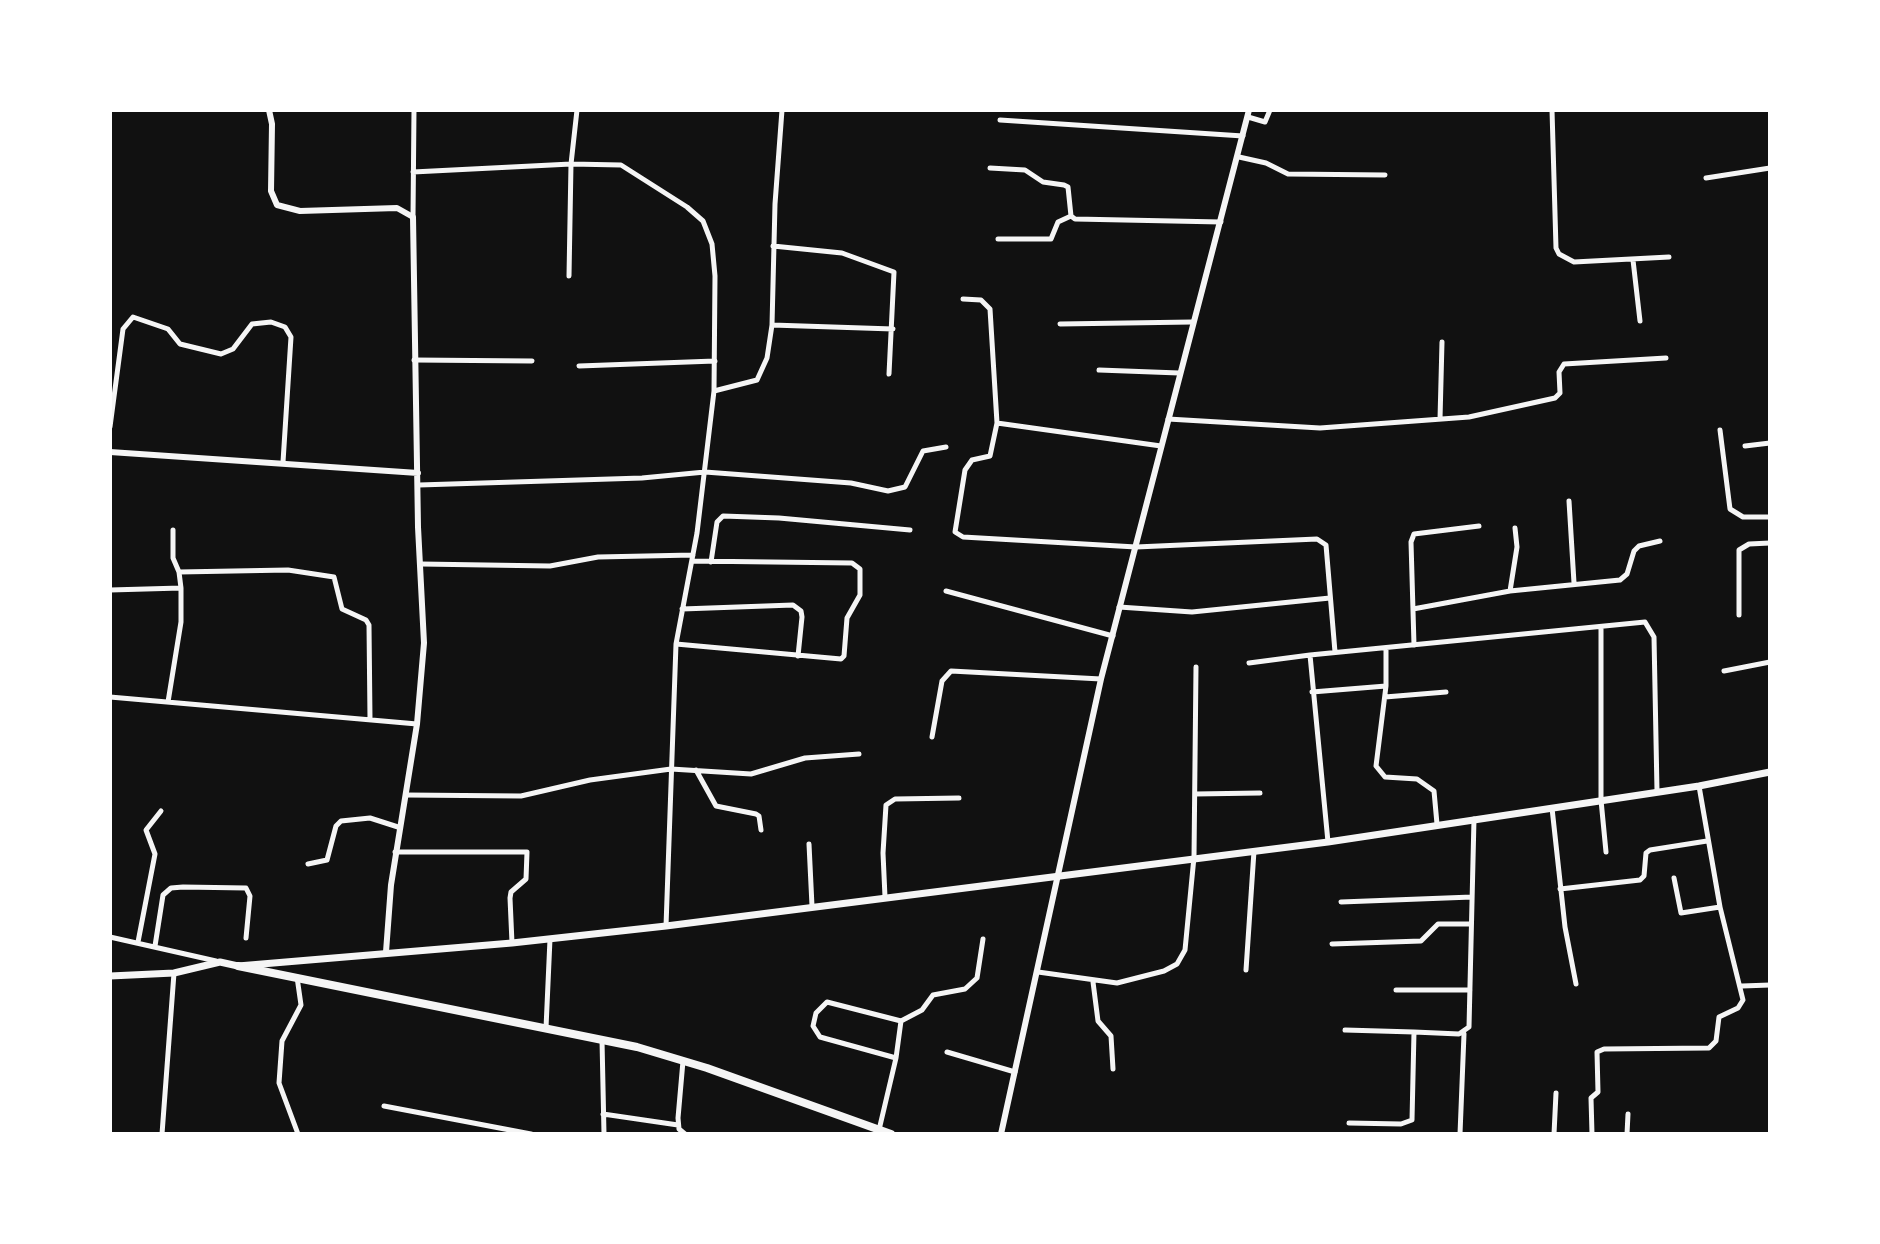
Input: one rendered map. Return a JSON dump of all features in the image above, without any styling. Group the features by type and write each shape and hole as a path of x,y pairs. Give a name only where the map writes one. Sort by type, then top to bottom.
{"main road":[{"path":"238,967 512,943 666,926 1328,842 1699,786 1770,772"},
{"path":"110,976 174,973 220,962 297,977 602,1040 683,1061 891,1134"}],"street":[{"path":"269,110 272,124 271,191 277,205 300,211 397,208 413,217"},
{"path":"386,952 398,827 417,724 424,643 415,360 414,110"},
{"path":"569,276 571,164 577,110"},
{"path":"714,391 757,380 767,358 772,325 773,246 782,110"},
{"path":"1001,1134 1101,679 1192,322 1239,157 1248,114 1265,122 1270,110"},
{"path":"1552,110 1556,248 1559,254 1574,262 1669,257"},
{"path":"1000,120 1175,134 1243,136"},
{"path":"1239,157 1266,163 1288,174 1385,175"},
{"path":"413,172 571,164 621,165 662,190 703,221 712,244 715,276 714,391 693,558 676,644 666,926"},
{"path":"990,168 1024,170 1042,182 1064,184 1068,187 1071,216"},
{"path":"1706,178 1770,168"},
{"path":"998,239 1051,239 1058,222 1071,216 1083,221 1221,222"},
{"path":"773,246 842,253 888,267 894,272 890,374"},
{"path":"1633,260 1640,321"},
{"path":"963,299 981,300 990,309 997,423 990,456 972,460 965,470 953,528 955,532 963,537 1136,547 1317,539 1326,545 1335,652"},
{"path":"110,427 123,328 133,317 168,328 180,344 221,354 233,349 252,324 271,322 285,327 291,337 283,462"},
{"path":"1060,324 1192,322"},
{"path":"772,325 893,329"},
{"path":"1440,419 1442,342"},
{"path":"1168,419 1320,428 1469,417 1555,398 1562,386 1559,372 1564,364 1667,358"},
{"path":"415,360 532,361"},
{"path":"579,366 715,361"},
{"path":"1099,370 1180,373"},
{"path":"997,423 1161,446"},
{"path":"1720,430 1730,509 1743,517 1770,517"},
{"path":"1745,446 1770,443"},
{"path":"419,485 642,478 705,471 851,483 888,491 905,487 923,451 946,447"},
{"path":"110,452 418,473"},
{"path":"1569,501 1574,583"},
{"path":"711,562 718,522 723,516 910,530"},
{"path":"1414,645 1411,542 1414,534 1479,526"},
{"path":"1510,591 1517,547 1515,528"},
{"path":"168,702 181,621 179,572 173,558 173,530"},
{"path":"1413,609 1510,591 1620,580 1627,574 1634,551 1639,546 1660,541"},
{"path":"1740,615 1739,550 1749,544 1770,543"},
{"path":"421,564 550,566 598,557 693,558 711,562 847,562 859,567 860,596 847,618 844,656 836,659 676,644"},
{"path":"179,572 288,570 334,577 342,609 366,620 369,625 370,719"},
{"path":"110,590 180,588"},
{"path":"946,591 1113,636"},
{"path":"1119,607 1192,612 1330,598"},
{"path":"682,609 785,605 799,607 803,617 799,656"},
{"path":"1249,663 1645,622 1652,630 1657,791"},
{"path":"1601,627 1601,800 1606,852"},
{"path":"1386,648 1386,687 1377,752 1378,772 1385,777 1424,782 1436,797 1437,824"},
{"path":"1310,655 1328,842"},
{"path":"1724,671 1770,662"},
{"path":"1038,972 1093,982 1117,983 1143,978 1177,964 1185,950 1194,857 1196,667"},
{"path":"932,737 942,681 951,671 1101,679"},
{"path":"1312,692 1386,687"},
{"path":"1385,696 1446,692"},
{"path":"110,697 417,724"},
{"path":"406,795 522,796 590,780 671,769 715,774 751,774 805,758 859,754"},
{"path":"696,771 716,806 756,814 759,816 761,830"},
{"path":"1592,1134 1591,1098 1598,1092 1597,1052 1604,1049 1709,1048 1716,1041 1719,1017 1738,1008 1743,1000 1742,986 1720,906 1699,786"},
{"path":"1195,794 1260,793"},
{"path":"885,897 886,805 895,799 958,798"},
{"path":"1552,808 1560,889 1576,984"},
{"path":"138,942 155,854 146,830 161,811"},
{"path":"308,864 327,860 336,827 341,821 370,818 398,827"},
{"path":"1460,1134 1464,1034 1469,1027 1474,819"},
{"path":"1560,889 1640,880 1644,876 1645,857 1650,850 1707,841"},
{"path":"808,844 812,906"},
{"path":"1246,970 1254,850"},
{"path":"395,852 527,852 526,879 511,892 510,898 512,943"},
{"path":"1675,878 1681,913 1720,906"},
{"path":"155,946 163,895 171,888 246,888 250,896 246,938"},
{"path":"1341,902 1472,897"},
{"path":"1332,944 1422,941 1438,924 1471,924"},
{"path":"110,937 220,962"},
{"path":"546,1028 550,939"},
{"path":"896,1058 820,1037 813,1026 816,1013 827,1002 901,1021 922,1010 933,995 958,992 977,978 983,939"},
{"path":"162,1134 174,973"},
{"path":"297,977 301,1005 282,1041 279,1083 299,1134"},
{"path":"1093,982 1098,1021 1111,1037 1113,1069"},
{"path":"1742,986 1770,985"},
{"path":"1396,990 1470,990"},
{"path":"879,1130 896,1058 901,1021"},
{"path":"1345,1030 1464,1034"},
{"path":"1349,1123 1401,1124 1412,1120 1414,1032"},
{"path":"602,1040 604,1134"},
{"path":"947,1052 1015,1072"},
{"path":"683,1061 678,1125 685,1134"},
{"path":"1554,1134 1556,1093"},
{"path":"384,1106 531,1134"},
{"path":"603,1114 678,1125"},
{"path":"1627,1134 1628,1114"}]}
